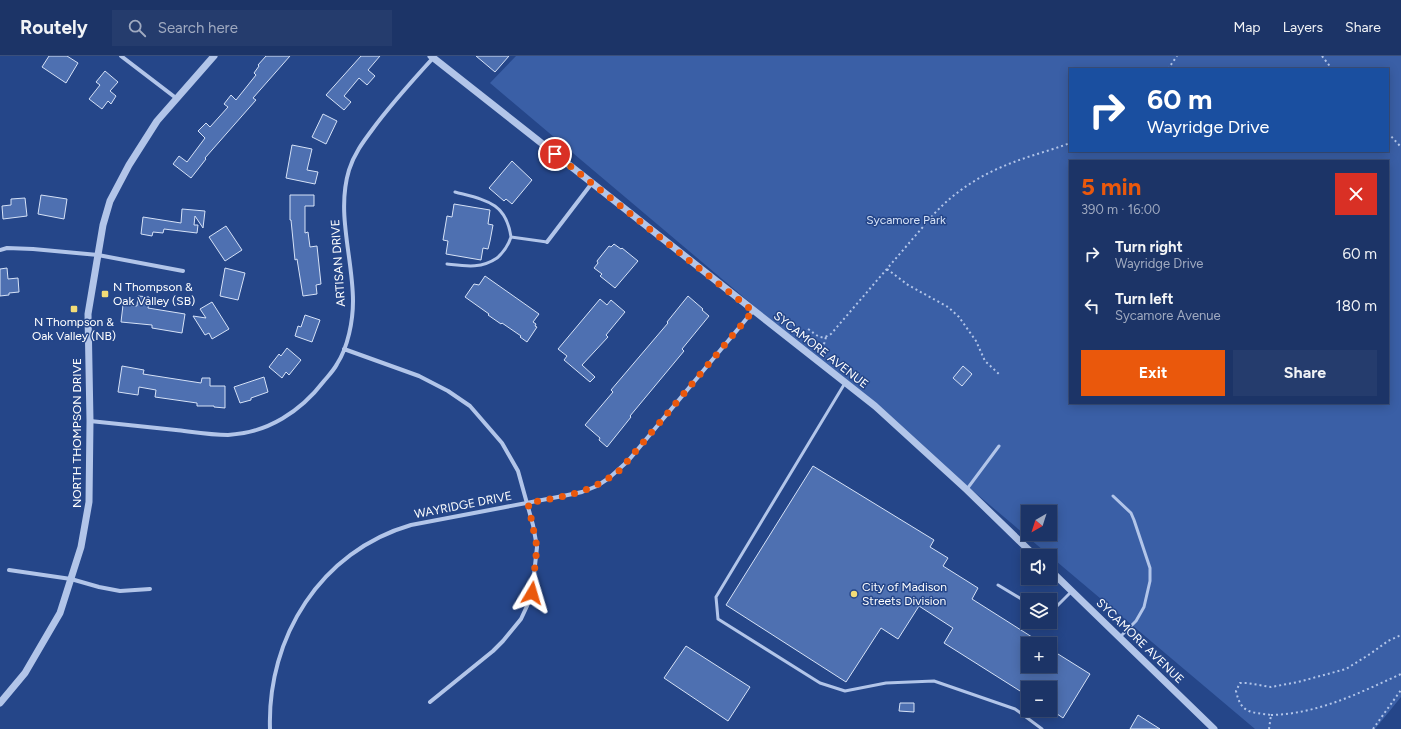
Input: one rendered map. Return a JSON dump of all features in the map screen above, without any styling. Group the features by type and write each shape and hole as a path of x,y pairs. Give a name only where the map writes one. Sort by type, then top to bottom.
{"street":[{"path":"121,56 176,98"},
{"name":"NORTH THOMPSON DRIVE","path":"0,703 25,674 60,613 82,547 88,516 90,421 88,314 103,225 110,202 129,165 157,121 214,56"},
{"name":"SYCAMORE AVENUE","path":"433,57 875,406 1028,549"},
{"name":"ARTISAN DRIVE","path":"90,421 222,435 240,434 273,423 290,415 317,390 337,364 344,349 351,325 353,303 352,276 345,219 345,193 349,170 358,148 388,108 433,57"},
{"path":"548,242 592,183"},
{"path":"0,250 7,248 33,249 98,255 183,271"},
{"name":"WAYRIDGE DRIVE","path":"270,729 272,688 282,650 290,630 305,602 316,587 346,558 359,548 398,529 582,492 597,486 620,470 753,311"},
{"path":"344,349 419,376 448,391 470,406 502,443 518,471 528,503 537,547 532,593 524,613 521,619 493,651 430,702"},
{"path":"9,570 71,579 120,591 150,589"},
{"name":"SYCAMORE AVENUE","path":"1057,577 1214,729"}],"lane":[{"path":"447,264 474,267 484,265 492,261 503,252 509,245 511,237 510,226 505,216 496,206 484,200 455,192"},
{"path":"511,237 548,242"},
{"path":"845,383 716,597 718,619 820,683 845,691 886,683 934,681 1015,709 1042,729"},
{"path":"966,490 999,446"},
{"path":"1113,496 1131,513 1150,568 1150,581 1144,607 1136,621 1120,637"},
{"path":"998,585 1021,600"},
{"path":"1057,606 1072,591"}],"path":[{"path":"1169,68 1177,56"},
{"path":"1322,56 1331,68"},
{"path":"1389,134 1401,147"},
{"path":"808,329 821,338 831,334 934,214 946,201 960,190 1014,161 1069,143"},
{"path":"887,269 908,285 948,307 960,317 976,341 985,361 1000,375"},
{"path":"815,359 822,351 826,337"},
{"path":"1401,635 1388,641 1346,669 1298,682 1271,687 1247,683 1240,684 1236,691 1238,701 1244,710 1271,715 1289,715 1345,700 1401,674"},
{"path":"1373,729 1401,690"},
{"path":"1269,729 1271,715"}],"green space":[{"name":"Sycamore Park","path":"516,56 1401,56 1401,697 1375,729 1255,729 1057,562 1057,549 1042,549 1032,541 1057,541 1057,505 1021,505 1021,531 490,83"}],"building":[{"path":"49,56 67,56 78,63 66,83 42,67"},
{"path":"266,56 290,56 253,98 256,100 205,158 206,159 191,178 173,164 179,156 187,162 205,138 198,131 206,123 210,127 228,107 224,104 231,95 236,100 256,75 254,73 259,66 258,65"},
{"path":"361,56 380,56 368,70 375,76 367,85 359,78 344,96 351,102 344,110 326,95"},
{"path":"476,56 509,56 495,72"},
{"path":"105,71 118,82 110,91 116,96 111,104 108,101 102,109 89,99 100,85 96,82"},
{"path":"323,114 337,121 326,144 312,137"},
{"path":"292,145 312,149 307,170 318,172 315,184 286,178"},
{"path":"512,161 532,180 512,204 506,199 504,201 489,188"},
{"path":"41,195 67,199 64,219 38,214"},
{"path":"290,195 314,195 314,206 305,206 305,233 308,232 310,247 317,246 321,284 316,285 317,294 303,296 297,259 295,260 290,220"},
{"path":"25,198 27,216 3,219 2,206 11,205 11,199"},
{"path":"454,204 490,210 488,224 493,225 488,249 483,248 481,260 446,254 448,241 443,240 447,216 452,217"},
{"path":"182,209 205,211 203,228 195,216 194,225 198,225 197,233 164,229 163,233 153,232 152,236 141,234 143,217 181,223"},
{"path":"226,226 242,250 225,261 209,237"},
{"path":"614,244 621,249 622,248 638,261 615,288 600,276 602,274 594,268 598,263 597,261 609,246 611,247"},
{"path":"7,268 8,279 18,278 19,292 0,296 0,269"},
{"path":"225,268 245,273 238,300 220,296"},
{"path":"485,276 539,314 533,322 537,327 527,342 520,337 521,336 488,315 489,314 465,297 474,284 479,285"},
{"path":"138,296 149,297 148,308 185,314 182,333 152,328 152,325 121,322 123,305 137,306"},
{"path":"688,296 709,316 682,349 684,351 630,416 631,417 607,447 599,440 600,438 585,425 613,392 611,390 668,323 667,322"},
{"path":"600,299 607,305 611,300 625,312 606,335 608,337 582,365 595,377 590,382 564,360 567,356 558,349"},
{"path":"212,302 229,329 212,339 209,333 205,335 193,316 206,318 200,309"},
{"path":"305,315 320,320 312,342 295,336 298,326 301,327"},
{"path":"287,348 301,360 289,375 286,372 282,378 269,367 279,354 281,356"},
{"path":"122,366 144,370 143,374 201,383 202,378 210,378 210,386 225,386 225,408 214,406 197,406 197,403 155,397 156,390 139,387 138,395 118,392"},
{"path":"963,366 972,374 962,386 953,378"},
{"path":"264,377 268,392 251,398 251,400 240,403 234,387"},
{"name":"City of Madison Streets Division","path":"813,466 934,540 930,547 948,558 943,566 978,588 972,599 1032,637 1021,637 1021,673 1057,673 1057,653 1090,674 1063,718 1057,714 1057,681 1021,681 1021,692 944,643 953,628 919,606 898,639 881,628 846,682 726,605"},
{"path":"686,646 750,687 728,721 664,678"},
{"path":"900,703 914,703 914,712 899,711"},
{"path":"1138,715 1160,729 1130,729"}],"place":[{"name":"N Thompson & Oak Valley (SB)","path":"105,294"},
{"name":"N Thompson & Oak Valley (NB)","path":"74,309"},
{"name":"City of Madison Streets Division","path":"854,594"}],"route":[{"path":"532,593 537,547 528,503 582,492 597,486 620,470 753,311 555,154"}]}
